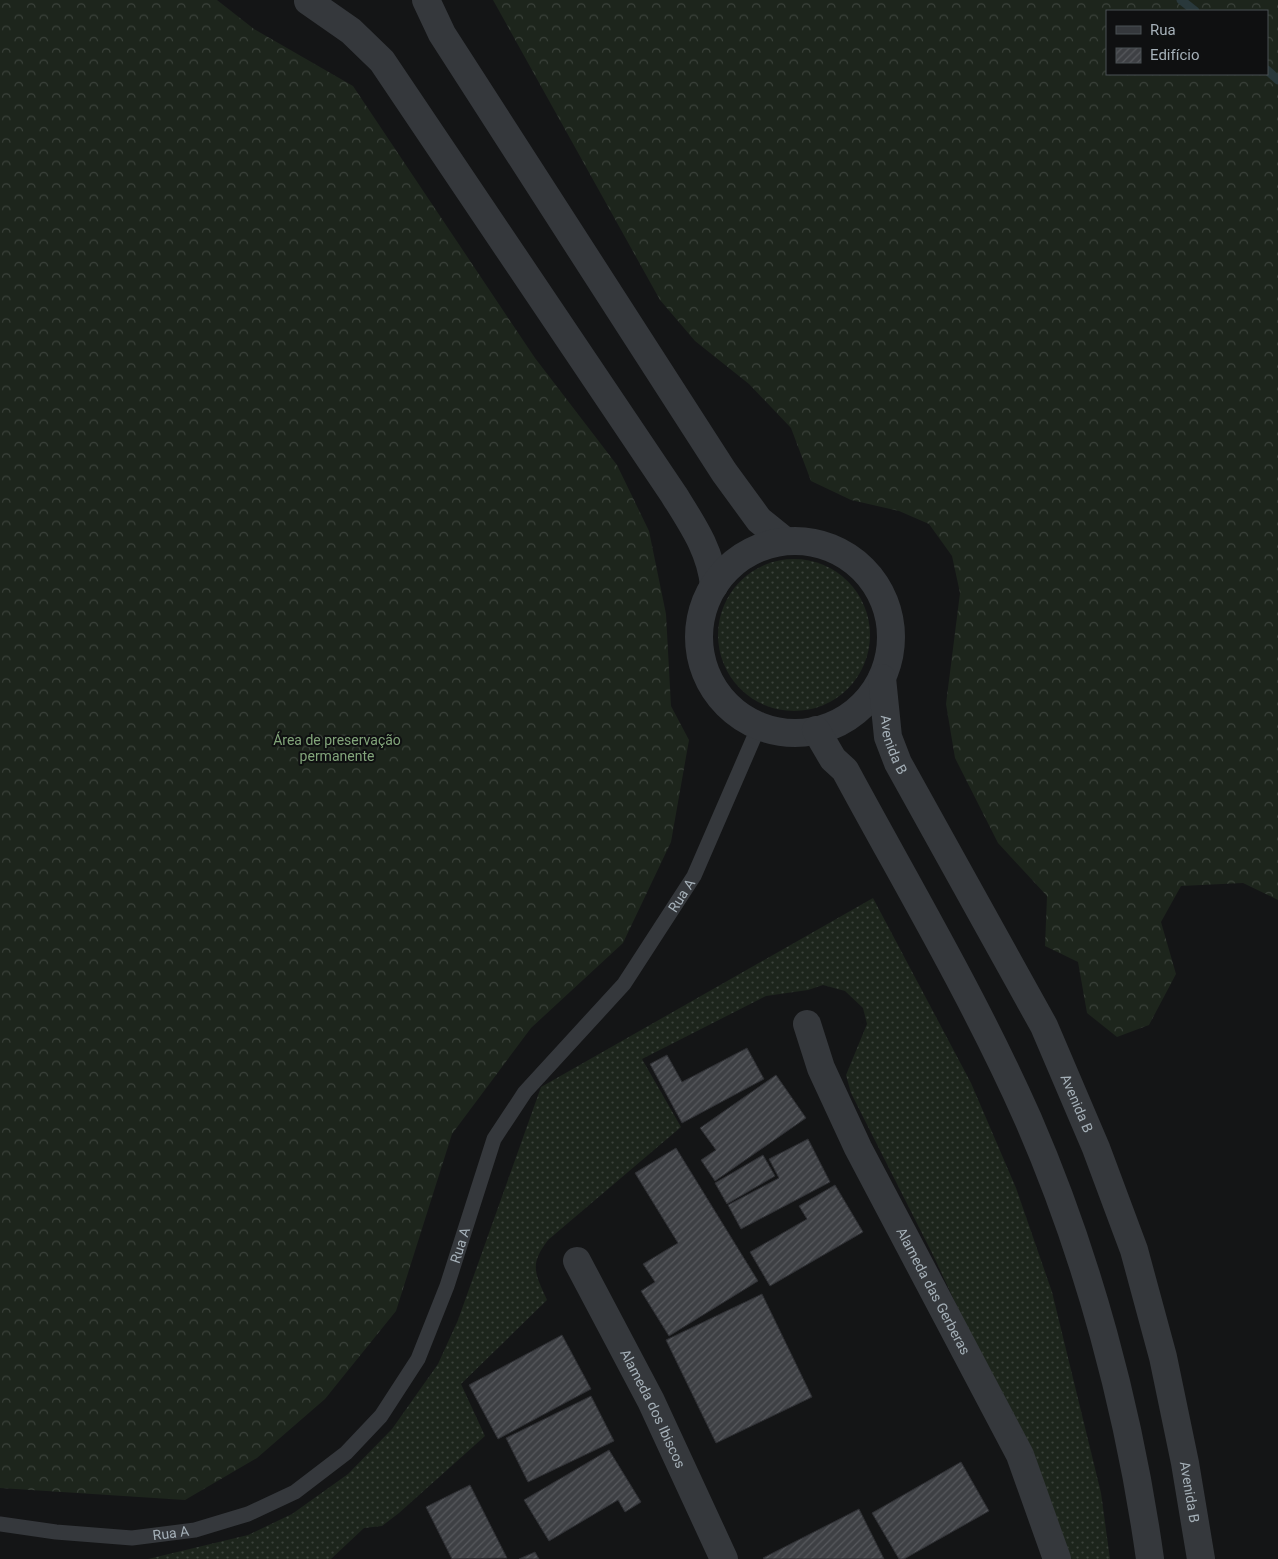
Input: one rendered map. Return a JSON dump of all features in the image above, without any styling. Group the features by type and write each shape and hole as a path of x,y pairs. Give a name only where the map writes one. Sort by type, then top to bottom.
{"street":[{"path":"310,0 351,31 382,61 674,495 696,530 712,565 714,586"},
{"path":"426,0 442,34 724,472 759,520 785,541"},
{"name":"Avenida B","path":"785,541 817,543 846,555 870,576 886,604 892,635 888,666 882,678 873,695 850,716 822,730 790,733 759,726 732,709 712,685 701,654 700,623 710,592 728,567 754,549 785,541"},
{"name":"Avenida B","path":"882,678 888,736 898,762 1044,1026 1096,1148 1134,1250 1167,1376 1186,1462 1201,1559"},
{"path":"816,730 833,759 849,778 968,997 1027,1118 1061,1203 1096,1314 1119,1397 1144,1513 1150,1559"},
{"name":"Alameda das Gerberas","path":"808,1024 821,1068 858,1148 1020,1455 1057,1559"},
{"name":"Alameda dos Ibiscos","path":"577,1261 651,1401 724,1559"}],"lane":[{"name":"Rua A","path":"0,1524 56,1532 132,1538 196,1530 248,1514 295,1492 346,1453 381,1416 418,1359 447,1286 494,1139 525,1092 624,984 694,876 759,726"}],"green space":[{"name":"Área de preservação permanente","path":"0,0 217,0 254,29 353,86 535,358 617,465 649,531 666,614 671,706 689,740 671,842 623,943 531,1028 452,1134 396,1311 325,1399 257,1458 185,1500 0,1488"},
{"path":"493,0 1278,0 1278,900 1243,883 1181,886 1161,922 1176,974 1149,1025 1117,1037 1087,1013 1078,962 1045,946 1047,896 998,843 955,758 946,704 960,593 952,556 929,524 899,511 851,500 811,481 791,428 749,384 695,341 660,300"},
{"path":"794,559 823,565 848,581 864,606 870,635 864,664 848,689 823,705 794,711 765,705 740,689 724,664 718,635 724,606 740,581 765,565"},
{"path":"873,898 971,1083 1016,1188 1052,1292 1101,1493 1110,1559 1063,1559 998,1394 934,1257 851,1093 846,1075 867,1024 863,1008 845,991 823,985 808,990 766,996 642,1059 681,1127 548,1240 536,1263 539,1283 547,1300 461,1384 485,1436 399,1513 382,1526 364,1528 331,1559 148,1559 248,1535 292,1514 348,1474 392,1429 438,1364 458,1320 541,1087"}],"building":[{"path":"747,1048 764,1079 682,1123 650,1064 667,1055 682,1082"},
{"path":"776,1075 806,1118 715,1181 701,1160 716,1150 700,1128"},
{"path":"808,1139 830,1182 741,1229 728,1205 779,1178 769,1159"},
{"path":"676,1148 758,1281 669,1336 641,1291 655,1282 643,1264 678,1243 635,1173"},
{"path":"763,1155 775,1176 727,1204 715,1183"},
{"path":"835,1185 863,1232 770,1286 750,1252 807,1219 799,1206"},
{"path":"762,1294 812,1397 716,1443 666,1340"},
{"path":"562,1335 591,1389 498,1439 469,1385"},
{"path":"591,1396 614,1441 528,1482 506,1438"},
{"path":"609,1450 641,1502 625,1512 618,1500 549,1541 524,1500"},
{"path":"961,1462 989,1511 904,1559 899,1559 872,1513"},
{"path":"470,1485 507,1558 452,1559 426,1507"},
{"path":"859,1509 884,1559 763,1558"},
{"path":"535,1552 539,1559 519,1559"}],"waterway":[{"path":"1181,0 1194,10"},
{"path":"1268,71 1278,80"}]}
